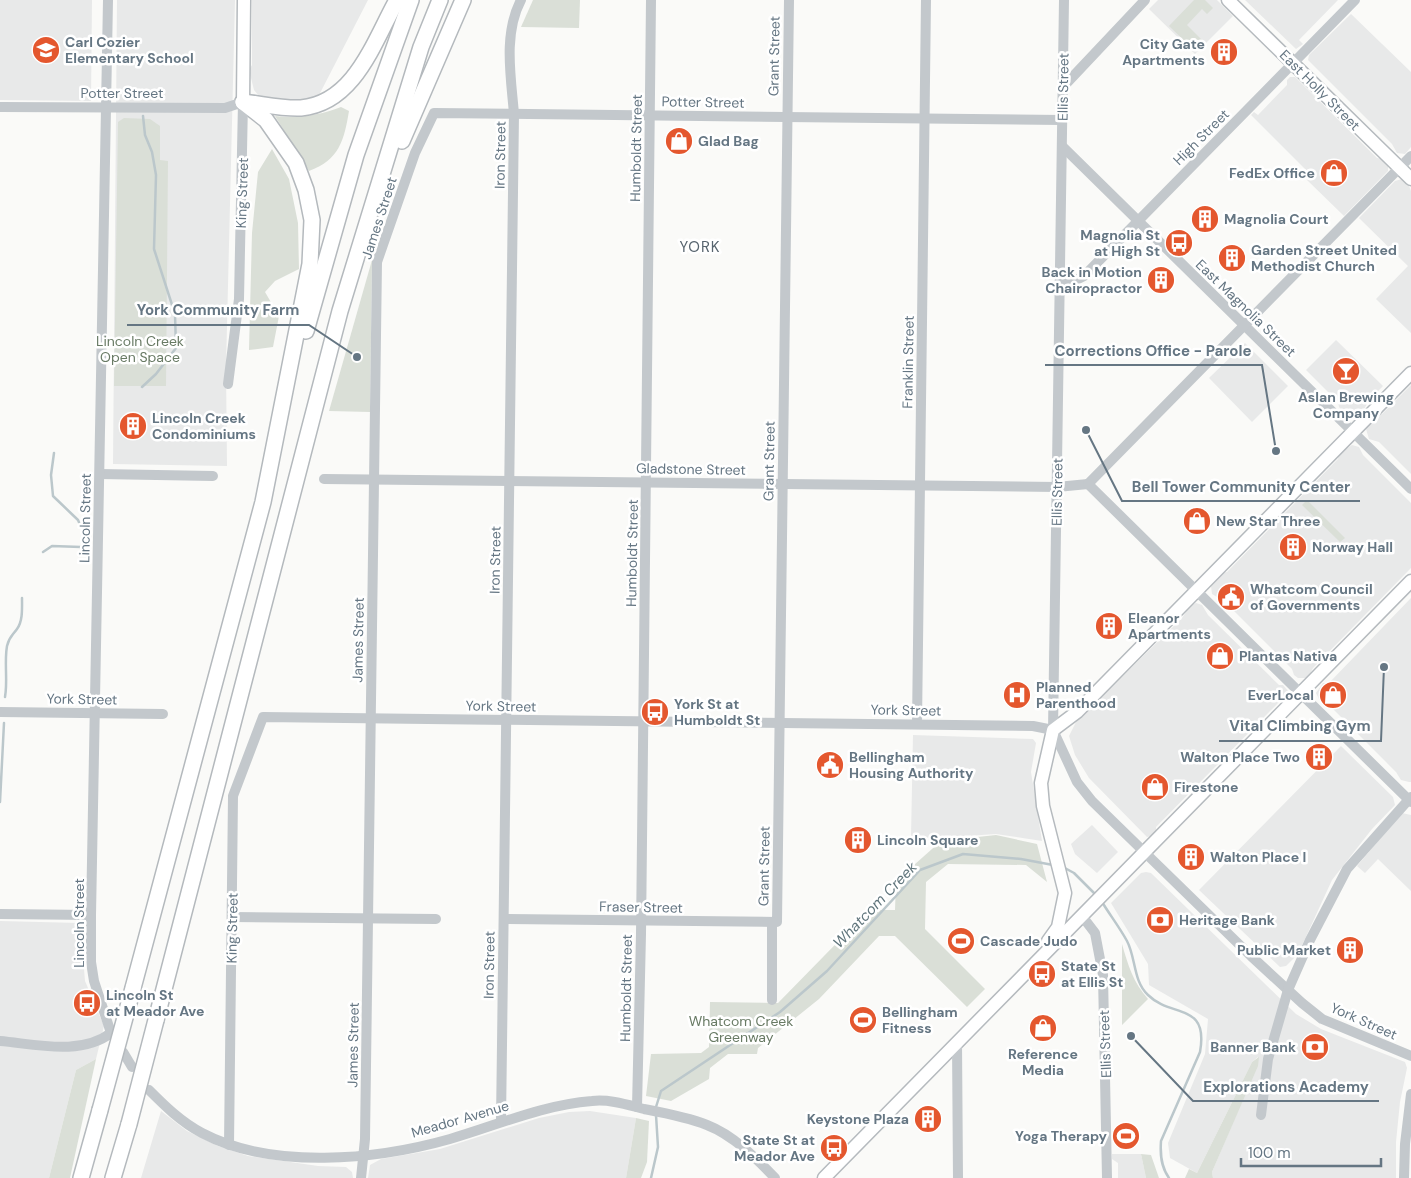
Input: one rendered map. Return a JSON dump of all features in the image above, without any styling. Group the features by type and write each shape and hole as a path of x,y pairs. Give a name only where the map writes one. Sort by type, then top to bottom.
{"highway":[{"path":"243,102 301,108 332,98 348,86 397,0"},
{"path":"278,431 356,155 411,0"},
{"path":"112,1178 129,1124 340,310 421,47 440,0"},
{"path":"366,228 463,0"},
{"path":"81,1178 263,502 310,264 312,220 306,190 296,163 266,120 243,102"}],"main road":[{"name":"King Street","path":"243,102 244,0"},
{"name":"East Holly Street","path":"1228,0 1411,179"},
{"path":"1053,730 1077,712 1411,373"},
{"path":"824,1178 1411,581"},
{"name":"Ellis Street","path":"1028,969 1058,927 1063,910 1064,885 1042,800 1041,783 1053,730"}],"street":[{"name":"Lincoln Street","path":"0,1041 46,1046 73,1046 104,1039 111,1033 94,981 91,962 108,0"},
{"name":"Iron Street","path":"501,1122 514,114 509,58 514,14 521,0"},
{"name":"Humboldt Street","path":"637,1107 644,721 651,0"},
{"name":"Grant Street","path":"772,1000 780,723 789,0"},
{"name":"Franklin Street","path":"917,724 926,0"},
{"name":"Ellis Street","path":"1053,730 1064,0"},
{"path":"1062,87 1145,0"},
{"name":"High Street","path":"1060,281 1081,278 1355,0"},
{"name":"Potter Street","path":"0,107 225,108 243,102"},
{"name":"King Street","path":"228,384 239,299 243,102"},
{"name":"Potter Street","path":"434,113 1062,120"},
{"name":"James Street","path":"361,1178 365,1138 377,262 415,153 434,113"},
{"name":"East Magnolia Street","path":"1062,146 1411,489"},
{"path":"1261,1116 1268,1059 1288,990 1310,940 1347,869 1410,799 1088,484 1411,156"},
{"path":"100,474 213,476"},
{"name":"Gladstone Street","path":"324,479 1057,487 1088,484"},
{"name":"York Street","path":"0,712 163,714"},
{"name":"King Street","path":"230,1145 233,796 263,717"},
{"name":"York Street","path":"263,717 917,724 1033,726 1053,730 1077,782 1102,812 1288,990 1322,1019 1411,1056"},
{"path":"0,914 91,915"},
{"name":"Ellis Street","path":"1082,915 1095,933 1103,976 1106,1178"},
{"path":"232,917 436,919"},
{"name":"Fraser Street","path":"504,920 775,922"},
{"path":"958,1042 958,1178"},
{"path":"123,1052 132,1067"},
{"name":"Meador Avenue","path":"149,1090 176,1116 190,1126 230,1145 256,1152 294,1156 362,1156 450,1139 550,1107 594,1100 637,1107 709,1125 736,1142 775,1178"},
{"path":"1404,1178 1405,1144 1411,1094"}],"shaded area":[{"name":"Carl Cozier Elementary School","path":"0,0 92,0 91,101 0,100"},
{"path":"117,0 235,0 226,367 227,466 113,464"},
{"path":"252,0 368,0 317,99 304,102 272,101 259,96 254,90 249,70 252,65"},
{"path":"1158,0 1217,0 1233,16 1195,54 1149,9"},
{"path":"1245,0 1338,0 1299,40 1303,44 1296,49"},
{"path":"1351,14 1411,72 1411,147 1405,154 1397,153 1392,144 1308,60 1309,55"},
{"path":"1290,77 1295,77 1377,158 1383,159 1388,165 1388,171 1344,216 1307,180 1311,175 1251,115 1254,112 1258,115 1287,85 1287,80"},
{"path":"1402,179 1408,183 1411,191 1411,333 1376,299 1408,266 1359,218 1395,181"},
{"path":"1336,340 1383,386 1370,399 1361,414 1356,417 1345,414 1339,407 1338,402 1306,370"},
{"path":"1245,343 1288,386 1252,422 1209,378"},
{"path":"1411,385 1411,474 1379,442 1369,439 1366,429 1368,423 1378,414 1382,414"},
{"path":"1352,445 1359,447 1363,455 1411,503 1411,568 1313,668 1308,678 1298,678 1294,675 1292,669 1224,601 1212,594 1211,586 1338,459 1339,454"},
{"path":"1411,598 1411,782 1409,782 1401,780 1396,772 1326,702 1320,701 1316,693 1323,683 1329,683"},
{"path":"1196,603 1202,605 1208,615 1279,685 1283,685 1289,692 1289,696 1284,702 1279,702 1156,827 1156,832 1152,836 1147,837 1089,778 1075,755 1069,736 1076,722 1182,618 1190,606"},
{"path":"913,735 1033,739 1036,743 1031,772 1042,841 996,834 937,838 911,837"},
{"path":"1341,746 1393,797 1395,805 1372,829 1332,880 1298,954 1286,966 1280,967 1199,890"},
{"path":"1402,813 1411,815 1411,891 1378,859 1365,873 1357,866"},
{"path":"1092,825 1118,852 1097,873 1075,854 1071,844"},
{"path":"1141,873 1151,873 1296,1014 1321,1029 1405,1062 1407,1068 1400,1102 1396,1142 1396,1178 1213,1178 1212,1172 1257,1066 1258,1057 1252,1062 1197,1173 1170,1158 1168,1143 1205,1054 1208,1019 1149,985 1148,964 1111,903"},
{"path":"0,921 80,923 85,981 104,1026 96,1059 76,1070 49,1178 0,1178"},
{"path":"161,1111 187,1131 218,1146 248,1156 318,1166 346,1167 352,1172 353,1178 141,1178"},
{"path":"590,1111 636,1118 626,1178 368,1178 370,1165 381,1159 440,1149 539,1118 569,1112"},
{"path":"1112,1154 1141,1154 1146,1178 1118,1178 1118,1163 1112,1159"}],"green space":[{"path":"533,0 580,0 579,28 521,27"},
{"path":"1194,0 1205,0 1213,8 1207,14 1202,9 1187,25 1202,40 1193,49 1169,26"},
{"path":"341,107 349,111 345,131 338,148 327,161 309,171 275,116 309,116"},
{"name":"Lincoln Creek Open Space","path":"124,118 150,119 160,126 160,160 168,161 166,386 114,386 118,122"},
{"path":"272,149 289,179 298,223 299,269 275,281 265,292 279,316 273,347 249,350 252,233 258,172"},
{"path":"372,260 370,412 329,411"},
{"path":"1307,500 1345,538 1340,542 1302,505"},
{"name":"Whatcom Creek Greenway","path":"996,835 1037,844 1047,882 1026,865 948,864 926,882 925,929 985,989 967,1007 895,936 879,936 819,999 758,1048 757,1054 728,1054 710,1068 709,1079 671,1101 646,1096 651,1054 701,1053 709,1047 710,1002 778,1003 869,910 895,910 896,881 941,841"},
{"path":"1122,944 1135,980 1148,999 1122,1025"},
{"path":"1259,1057 1258,1066 1212,1172 1213,1178 1185,1178 1189,1169 1197,1173 1252,1062"},
{"path":"96,1059 70,1178 49,1178 76,1070"},
{"path":"636,1118 649,1121 647,1162 641,1178 626,1178"},
{"path":"1141,1154 1151,1155 1159,1178 1146,1178"}],"waterway":[{"path":"142,387 156,374 176,348 175,314 154,249 156,175 152,152 145,135 143,116"},
{"path":"54,453 51,475 53,496 78,520 81,527"},
{"path":"43,552 52,546 81,547"},
{"path":"5,697 7,646 20,622 22,598"},
{"path":"0,802 4,723"},
{"name":"Whatcom Creek","path":"656,1107 661,1091 780,1012 827,971 920,870 963,854 1021,859 1053,865"},
{"name":"Whatcom Creek","path":"1063,867 1074,873 1097,896"},
{"name":"Whatcom Creek","path":"1102,902 1127,941 1137,976 1143,989 1157,1002 1186,1013 1194,1018 1199,1025 1201,1036 1200,1052 1161,1141 1162,1161 1164,1170 1169,1178"},
{"name":"Whatcom Creek","path":"651,1178 658,1147 656,1115"}],"place":[{"name":"Carl Cozier Elementary School","path":"46,50"},
{"name":"City Gate Apartments","path":"1224,52"},
{"name":"Glad Bag","path":"679,141"},
{"name":"FedEx Office","path":"1334,173"},
{"name":"Magnolia Court","path":"1205,219"},
{"name":"Magnolia St at High St","path":"1179,243"},
{"name":"Garden Street United Methodist Church","path":"1232,258"},
{"name":"Back in Motion Chairopractor","path":"1161,280"},
{"name":"York Community Farm","path":"357,357"},
{"name":"Aslan Brewing Company","path":"1346,371"},
{"name":"Lincoln Creek Condominiums","path":"133,426"},
{"name":"Bell Tower Community Center","path":"1086,430"},
{"name":"Corrections Office - Parole","path":"1276,451"},
{"name":"New Star Three","path":"1197,521"},
{"name":"Norway Hall","path":"1293,547"},
{"name":"Whatcom Council of Governments","path":"1231,597"},
{"name":"Eleanor Apartments","path":"1109,626"},
{"name":"Plantas Nativa","path":"1220,656"},
{"name":"Vital Climbing Gym","path":"1384,667"},
{"name":"Planned Parenthood","path":"1017,695"},
{"name":"EverLocal","path":"1333,695"},
{"name":"York St at Humboldt St","path":"655,712"},
{"name":"Walton Place Two","path":"1319,757"},
{"name":"Bellingham Housing Authority","path":"830,765"},
{"name":"Firestone","path":"1155,787"},
{"name":"Lincoln Square","path":"858,840"},
{"name":"Walton Place I","path":"1191,857"},
{"name":"Heritage Bank","path":"1160,920"},
{"name":"Cascade Judo","path":"961,941"},
{"name":"Public Market","path":"1350,950"},
{"name":"State St at Ellis St","path":"1042,974"},
{"name":"Lincoln St at Meador Ave","path":"87,1003"},
{"name":"Bellingham Fitness","path":"863,1020"},
{"name":"Reference Media","path":"1043,1028"},
{"name":"Explorations Academy","path":"1131,1036"},
{"name":"Banner Bank","path":"1315,1047"},
{"name":"Keystone Plaza","path":"928,1119"},
{"name":"Yoga Therapy","path":"1126,1136"},
{"name":"State St at Meador Ave","path":"834,1148"}],"district":[{"name":"YORK","path":"700,247"}]}
